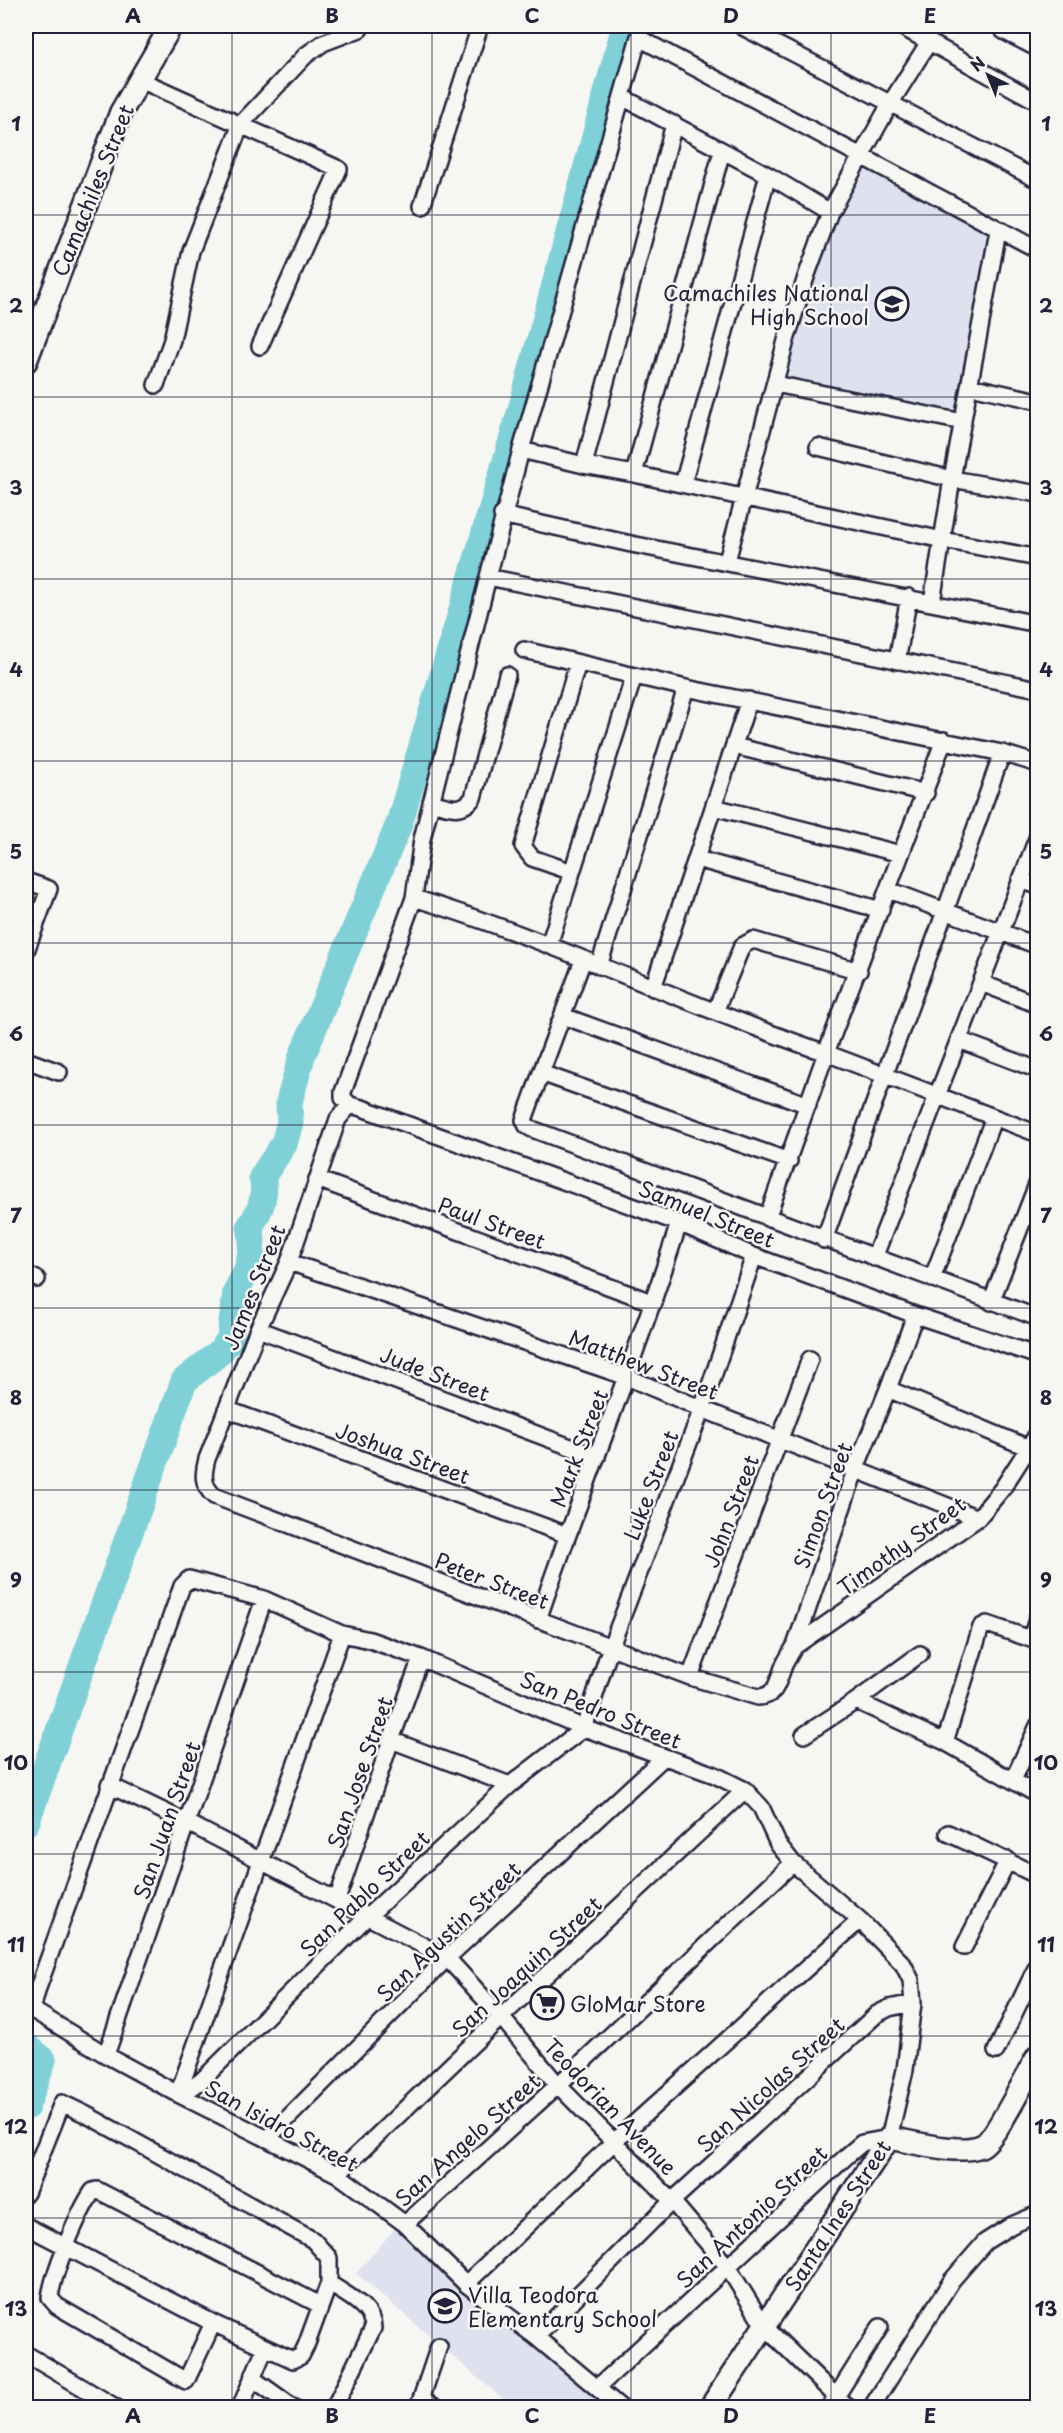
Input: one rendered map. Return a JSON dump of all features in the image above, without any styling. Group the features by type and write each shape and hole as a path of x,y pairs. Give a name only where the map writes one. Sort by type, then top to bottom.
{"highway":[{"path":"1007,26 1038,42"}],"street":[{"name":"Camachiles Street","path":"26,361 121,112 138,79 171,26"},
{"path":"422,206 480,26"},
{"path":"741,26 1038,180"},
{"path":"900,26 1038,102"},
{"path":"156,385 172,340 191,251 241,124 306,55 323,43 360,29"},
{"path":"356,1106 344,1098 343,1092 414,898 417,865 431,801 502,515 640,32 861,157 1038,250"},
{"path":"727,561 806,277 830,212 890,104 929,42"},
{"path":"138,79 339,169 260,346"},
{"path":"622,98 768,175 830,212"},
{"path":"584,465 674,124"},
{"path":"634,474 722,151"},
{"path":"684,484 768,175"},
{"path":"932,602 952,479 998,231"},
{"path":"775,384 963,422"},
{"path":"970,386 1038,402"},
{"path":"818,447 952,479 1038,494"},
{"path":"520,450 1038,558"},
{"path":"502,515 631,544 727,561 1038,624"},
{"path":"488,577 1038,689"},
{"path":"897,661 909,597"},
{"path":"524,650 686,688 945,740 1038,764"},
{"path":"572,872 532,858 523,846 578,663"},
{"path":"431,801 455,808 468,805 473,798 507,675"},
{"path":"549,945 634,676"},
{"path":"599,966 686,688"},
{"path":"653,988 749,700"},
{"path":"767,1218 826,1053 945,740"},
{"path":"734,746 926,793"},
{"path":"825,1240 884,1074 946,913 1002,753"},
{"path":"714,807 901,854"},
{"path":"874,1258 1038,836"},
{"path":"697,859 881,910"},
{"path":"1020,880 1038,886"},
{"path":"26,881 49,889 26,951"},
{"path":"889,890 1038,946"},
{"path":"414,898 463,913 549,945 715,1012 1038,1134"},
{"path":"715,1012 742,946 753,940 859,971"},
{"path":"583,960 524,1120 527,1126 825,1240 1038,1318"},
{"path":"981,983 1038,1005"},
{"path":"563,1016 808,1105"},
{"path":"959,1040 1038,1070"},
{"path":"26,1060 59,1072"},
{"path":"542,1073 789,1161"},
{"name":"James Street","path":"214,1496 204,1483 204,1470 226,1409 258,1329 290,1262 338,1119 356,1106"},
{"name":"Samuel Street","path":"356,1106 679,1223 754,1256 915,1315 1038,1356"},
{"path":"932,1279 994,1117"},
{"name":"Paul Street","path":"317,1179 654,1303"},
{"path":"991,1302 1038,1182"},
{"name":"Mark Street","path":"538,1620 567,1535 654,1303 679,1223"},
{"name":"Luke Street","path":"584,1728 611,1646 702,1409 754,1256"},
{"name":"Matthew Street","path":"290,1262 627,1377 978,1518"},
{"name":"Simon Street","path":"758,1697 770,1695 776,1689 784,1665 795,1646 856,1468 915,1315"},
{"name":"Jude Street","path":"258,1329 597,1457"},
{"name":"John Street","path":"690,1677 810,1359"},
{"path":"888,1389 1029,1449"},
{"name":"Joshua Street","path":"226,1409 567,1535"},
{"name":"Timothy Street","path":"795,1646 978,1518 1002,1489 1038,1433"},
{"name":"Peter Street","path":"214,1496 690,1677 758,1697"},
{"name":"San Pedro Street","path":"109,1785 182,1586 189,1579 196,1580 264,1599 342,1634 422,1658 584,1728 716,1775 745,1790 761,1807 778,1844 793,1863 860,1920 903,1964 911,1980 913,2003"},
{"name":"San Juan Street","path":"106,2055 264,1599"},
{"path":"945,1742 981,1627 987,1624 1034,1640 1038,1616"},
{"path":"178,2094 342,1634"},
{"path":"804,1735 856,1701 920,1654"},
{"name":"San Jose Street","path":"337,1900 391,1740 422,1658"},
{"path":"856,1701 945,1742 1038,1795"},
{"path":"1013,1780 1038,1726"},
{"name":"San Pablo Street","path":"178,2094 201,2081 367,1917 510,1785 584,1728"},
{"path":"391,1740 510,1785"},
{"name":"San Agustin Street","path":"267,2139 447,1959 663,1758"},
{"name":"Teodorian Avenue","path":"109,1785 188,1823 447,1959 501,2017 558,2085 672,2201 727,2266 765,2327 838,2404"},
{"name":"San Isidro Street","path":"109,1785 38,1988 33,2006 36,2012 106,2055 178,2094 337,2174 405,2224 466,2284 536,2337 621,2408"},
{"name":"San Joaquin Street","path":"337,2174 501,2017 745,1790"},
{"path":"948,1833 1038,1876"},
{"path":"964,1947 1008,1860"},
{"name":"San Angelo Street","path":"405,2224 558,2085 793,1863"},
{"path":"466,2284 615,2141 860,1920"},
{"path":"996,2051 1033,1983 1038,1964"},
{"name":"Santa Ines Street","path":"710,2408 889,2138 905,2070 913,2003"},
{"name":"San Nicolas Street","path":"536,2337 672,2201 877,2014 889,2008 913,2003"},
{"path":"889,2138 953,2148 970,2149 983,2146 994,2133 1038,2056"},
{"path":"26,2193 62,2103 313,2240 329,2258 329,2283 301,2356 293,2360 213,2323 26,2226"},
{"name":"San Antonio Street","path":"597,2388 862,2143 889,2138"},
{"path":"213,2323 186,2381 57,2306 50,2298 51,2286 66,2246 91,2194 97,2190 320,2305"},
{"path":"871,2408 952,2280 985,2242 1012,2225 1038,2214"},
{"path":"329,2283 369,2312 373,2320 373,2328 334,2408"},
{"path":"838,2404 880,2327"},
{"path":"425,2405 439,2346"},
{"path":"240,2408 266,2348"},
{"path":"26,2354 117,2408"},
{"path":"252,2378 294,2408"}],"shaded area":[{"name":"Camachiles National High School","path":"873,160 998,225 959,417 782,383 814,265 850,185"},
{"name":"Villa Teodora Elementary School","path":"398,2225 617,2407 512,2407 356,2273"}],"waterway":[{"path":"26,1823 184,1381 220,1352 230,1339 236,1292 247,1270 251,1253 250,1226 260,1209 263,1196 262,1177 284,1144 290,1122 289,1102 302,1056 399,824 523,403 625,26"},
{"path":"26,2046 43,2060 26,2107"}],"place":[{"name":"Camachiles National High School","path":"892,304"},
{"name":"GloMar Store","path":"547,2003"},
{"name":"Villa Teodora Elementary School","path":"445,2306"}]}
